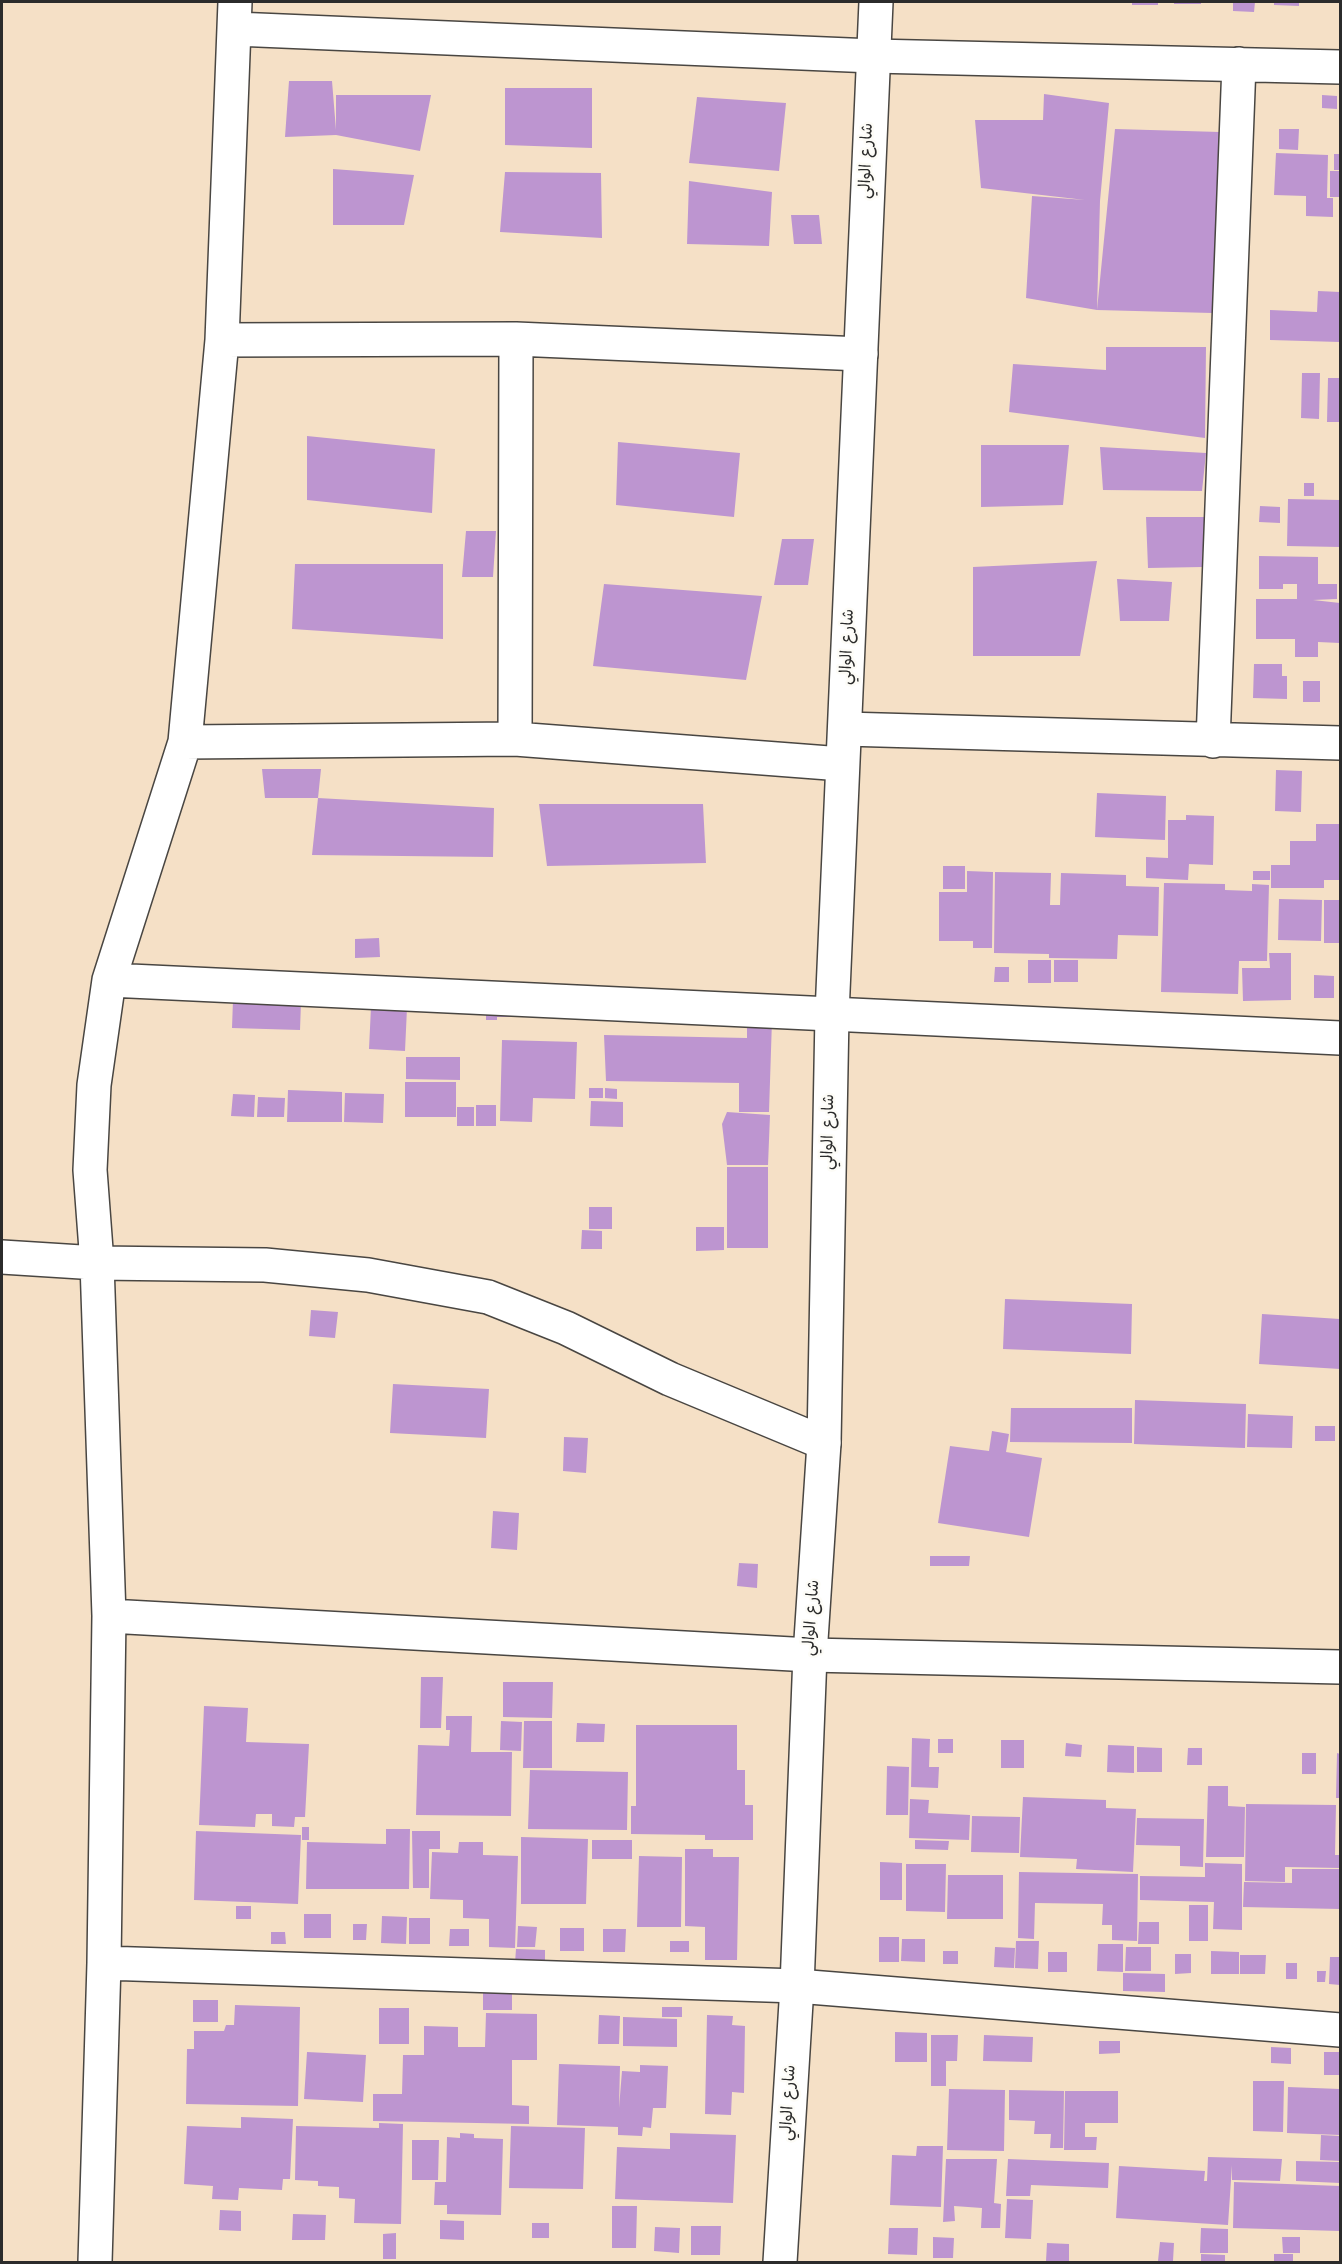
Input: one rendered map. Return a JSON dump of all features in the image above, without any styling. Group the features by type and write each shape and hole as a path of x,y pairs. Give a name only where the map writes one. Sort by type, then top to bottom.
{"street":[{"name":"شارع الوالي","path":"780,2262 797,1986 810,1655 824,1443 832,1014 876,2"},
{"path":"95,2262 104,1963 109,1616 97,1263 91,1159 94,1085 109,980 185,742 222,340 235,15 873,56 1341,67"},
{"path":"1213,741 1239,64"},
{"path":"222,340 516,339 861,354"},
{"path":"515,739 516,339"},
{"path":"845,729 1341,743"},
{"path":"185,742 515,739 842,764"},
{"path":"109,980 1341,1038"},
{"path":"2,1257 97,1263 265,1265 368,1275 488,1297 566,1328 669,1379 824,1443"},
{"path":"109,1616 810,1655 1341,1667"},
{"path":"104,1963 797,1986 1341,2030"}],"building":[{"path":"1132,2 1158,2 1158,5 1132,5"},
{"path":"1174,2 1201,2 1201,4 1174,4"},
{"path":"1233,2 1255,2 1254,12 1233,11"},
{"path":"1274,2 1299,2 1299,6 1274,5"},
{"path":"289,81 332,81 336,130 336,95 431,95 420,151 336,135 285,137"},
{"path":"505,88 592,88 592,148 505,145"},
{"path":"1044,94 1109,103 1100,201 1097,310 1026,298 1032,196 1085,200 981,188 975,120 1043,120"},
{"path":"1322,95 1337,96 1337,109 1322,108"},
{"path":"697,97 786,103 779,171 689,163"},
{"path":"1115,129 1220,132 1212,313 1097,310"},
{"path":"1279,129 1299,129 1298,150 1279,149"},
{"path":"1276,153 1328,155 1327,198 1333,198 1333,217 1306,216 1306,196 1274,195"},
{"path":"1334,154 1340,154 1340,170 1334,170"},
{"path":"333,169 414,175 404,225 333,225"},
{"path":"1330,171 1340,171 1340,197 1330,197"},
{"path":"505,172 601,173 602,238 500,232"},
{"path":"689,181 772,192 769,246 687,244"},
{"path":"791,215 819,215 822,244 794,244"},
{"path":"1318,291 1340,292 1340,342 1270,340 1270,310 1317,312"},
{"path":"1106,347 1206,347 1205,438 1009,412 1013,364 1106,370"},
{"path":"1302,373 1320,373 1319,419 1301,418"},
{"path":"1328,378 1340,378 1340,422 1327,422"},
{"path":"307,436 435,449 432,513 307,500"},
{"path":"618,442 740,453 734,517 616,505"},
{"path":"981,445 1069,445 1063,505 981,507"},
{"path":"1100,447 1206,453 1202,491 1103,490"},
{"path":"1304,483 1314,483 1314,496 1304,496"},
{"path":"1288,499 1340,500 1340,547 1287,546"},
{"path":"1260,506 1280,507 1280,523 1259,522"},
{"path":"1146,517 1205,517 1202,567 1148,568"},
{"path":"466,531 496,531 493,577 462,577"},
{"path":"782,539 814,539 808,585 774,585"},
{"path":"1259,556 1318,557 1318,584 1337,584 1337,599 1313,600 1340,603 1340,643 1318,642 1318,657 1295,657 1295,639 1256,639 1256,599 1297,599 1297,584 1283,584 1283,589 1259,589"},
{"path":"1097,561 1080,656 973,656 973,567"},
{"path":"295,564 443,564 443,639 292,629"},
{"path":"1117,579 1172,582 1169,621 1120,621"},
{"path":"604,584 762,596 746,680 593,666"},
{"path":"1254,664 1282,664 1282,676 1287,676 1287,699 1253,698"},
{"path":"1303,681 1320,681 1320,702 1303,702"},
{"path":"262,769 321,769 318,798 265,798"},
{"path":"1276,770 1302,771 1301,812 1275,811"},
{"path":"1097,793 1166,796 1165,840 1095,837"},
{"path":"318,798 494,808 493,857 312,855"},
{"path":"539,804 703,804 706,863 547,866"},
{"path":"1186,815 1214,816 1213,865 1189,864 1188,880 1146,878 1146,857 1168,858 1168,820 1186,820"},
{"path":"1316,824 1340,824 1340,880 1324,880 1324,888 1271,888 1271,865 1290,865 1290,841 1316,841"},
{"path":"943,866 965,866 965,889 943,889"},
{"path":"967,871 993,872 992,948 973,948 973,941 939,941 939,892 967,892"},
{"path":"1253,871 1270,871 1270,880 1253,880"},
{"path":"995,872 1051,873 1050,905 1060,905 1061,873 1126,875 1126,886 1159,887 1158,936 1118,935 1117,959 1049,958 1049,954 994,953"},
{"path":"1164,883 1225,884 1225,890 1252,891 1252,884 1269,885 1267,961 1239,961 1238,994 1161,992"},
{"path":"1279,899 1322,900 1321,941 1278,940"},
{"path":"1324,900 1340,900 1340,943 1324,943"},
{"path":"379,938 380,957 355,958 355,939"},
{"path":"1269,953 1291,953 1291,1000 1243,1001 1242,968 1270,968"},
{"path":"1028,960 1051,960 1051,983 1028,983"},
{"path":"1054,960 1078,960 1078,982 1054,982"},
{"path":"995,967 1009,967 1009,982 994,982"},
{"path":"1314,975 1334,976 1334,998 1314,998"},
{"path":"233,1000 301,1002 300,1030 232,1028"},
{"path":"371,1007 407,1008 405,1051 369,1049"},
{"path":"486,1007 515,1009 515,1017 497,1017 497,1020 486,1020"},
{"path":"747,1019 772,1020 769,1112 739,1112 739,1083 606,1081 604,1035 747,1038"},
{"path":"502,1040 577,1042 575,1099 533,1098 532,1122 500,1121"},
{"path":"406,1057 460,1057 460,1080 406,1079"},
{"path":"405,1082 456,1082 456,1117 405,1117"},
{"path":"589,1088 603,1088 603,1098 589,1098"},
{"path":"605,1088 617,1089 617,1099 605,1098"},
{"path":"288,1090 342,1092 342,1122 287,1122"},
{"path":"345,1093 384,1094 383,1123 344,1122"},
{"path":"233,1094 255,1095 254,1117 231,1116"},
{"path":"258,1097 285,1098 284,1117 257,1117"},
{"path":"591,1101 623,1102 623,1127 590,1126"},
{"path":"476,1105 496,1105 496,1126 476,1126"},
{"path":"457,1107 474,1107 474,1126 457,1126"},
{"path":"727,1112 770,1115 768,1165 727,1165 722,1124"},
{"path":"727,1167 768,1167 768,1248 727,1248"},
{"path":"589,1207 612,1207 612,1229 589,1229"},
{"path":"696,1227 724,1227 724,1250 696,1251"},
{"path":"582,1230 602,1231 602,1249 581,1249"},
{"path":"1005,1299 1132,1304 1131,1354 1003,1349"},
{"path":"311,1310 338,1312 335,1338 309,1336"},
{"path":"1262,1314 1340,1319 1340,1369 1259,1364"},
{"path":"393,1384 489,1389 486,1438 390,1433"},
{"path":"1135,1400 1246,1404 1245,1448 1134,1444"},
{"path":"1011,1408 1132,1408 1132,1443 1010,1442"},
{"path":"1248,1414 1293,1416 1292,1448 1247,1447"},
{"path":"1315,1426 1335,1426 1335,1441 1315,1441"},
{"path":"992,1431 1009,1434 1006,1452 1042,1458 1029,1537 938,1523 950,1446 989,1451"},
{"path":"564,1437 588,1438 586,1473 563,1471"},
{"path":"493,1511 519,1513 517,1550 491,1548"},
{"path":"930,1556 970,1556 969,1566 930,1566"},
{"path":"739,1563 758,1564 757,1588 737,1586"},
{"path":"421,1677 443,1677 441,1728 420,1728"},
{"path":"503,1682 553,1682 552,1718 503,1717"},
{"path":"204,1706 248,1708 246,1742 309,1744 305,1817 295,1817 294,1827 272,1826 272,1814 256,1814 255,1827 199,1825"},
{"path":"446,1716 472,1716 471,1752 512,1752 511,1816 416,1815 418,1745 449,1746 450,1730 446,1730"},
{"path":"501,1721 522,1722 521,1751 500,1750"},
{"path":"524,1721 552,1721 552,1768 523,1768"},
{"path":"577,1723 605,1724 604,1742 576,1742"},
{"path":"636,1725 737,1725 737,1770 745,1770 745,1805 753,1805 753,1840 705,1840 705,1835 631,1834 631,1806 636,1806"},
{"path":"912,1738 930,1739 929,1767 939,1767 938,1788 911,1787"},
{"path":"938,1739 953,1739 953,1753 938,1753"},
{"path":"1001,1740 1024,1740 1024,1768 1001,1768"},
{"path":"1066,1743 1082,1745 1081,1757 1065,1756"},
{"path":"1108,1745 1134,1746 1134,1773 1107,1772"},
{"path":"1137,1747 1162,1748 1162,1772 1137,1772"},
{"path":"1188,1748 1202,1748 1202,1765 1187,1765"},
{"path":"1302,1753 1316,1753 1316,1774 1302,1774"},
{"path":"1337,1753 1340,1754 1340,1798 1336,1798"},
{"path":"887,1766 909,1767 908,1815 886,1815"},
{"path":"530,1770 628,1772 627,1830 528,1829"},
{"path":"1208,1786 1228,1786 1228,1806 1245,1807 1244,1857 1206,1857"},
{"path":"1023,1797 1106,1800 1106,1808 1136,1809 1133,1872 1076,1869 1077,1859 1020,1857"},
{"path":"910,1799 929,1800 928,1813 970,1815 969,1840 909,1838"},
{"path":"1246,1804 1336,1805 1335,1855 1340,1855 1340,1868 1285,1867 1285,1882 1245,1881"},
{"path":"972,1816 1020,1817 1019,1853 971,1852"},
{"path":"1137,1818 1204,1819 1203,1867 1180,1866 1180,1846 1136,1845"},
{"path":"302,1827 309,1827 309,1840 302,1840"},
{"path":"386,1829 410,1829 409,1889 306,1889 307,1842 386,1844"},
{"path":"196,1831 301,1835 298,1904 194,1900"},
{"path":"412,1831 440,1831 440,1849 429,1849 429,1888 413,1888"},
{"path":"521,1837 588,1839 586,1904 521,1904"},
{"path":"592,1840 632,1840 632,1859 592,1859"},
{"path":"915,1840 949,1841 948,1850 915,1849"},
{"path":"459,1842 483,1842 483,1855 518,1856 515,1948 489,1947 489,1919 463,1918 463,1900 430,1899 432,1852 458,1853"},
{"path":"685,1849 713,1849 713,1857 739,1857 737,1960 705,1960 705,1927 685,1926"},
{"path":"639,1856 682,1857 681,1927 637,1927"},
{"path":"880,1862 902,1863 902,1900 880,1900"},
{"path":"1205,1863 1242,1864 1242,1930 1213,1929 1214,1902 1140,1900 1140,1876 1205,1877"},
{"path":"906,1864 946,1864 945,1912 906,1911"},
{"path":"1292,1869 1340,1869 1340,1909 1243,1907 1244,1882 1292,1883"},
{"path":"1019,1872 1138,1874 1137,1941 1112,1940 1112,1925 1102,1925 1103,1904 1035,1903 1034,1939 1018,1938"},
{"path":"948,1875 1003,1875 1003,1919 947,1919"},
{"path":"1189,1905 1208,1905 1208,1941 1189,1941"},
{"path":"236,1906 251,1906 251,1919 236,1919"},
{"path":"304,1914 331,1914 331,1938 304,1938"},
{"path":"382,1916 407,1917 406,1944 381,1943"},
{"path":"409,1918 430,1918 430,1944 409,1944"},
{"path":"1139,1922 1159,1922 1159,1944 1138,1944"},
{"path":"353,1924 367,1924 366,1940 353,1940"},
{"path":"518,1926 537,1927 535,1947 517,1947"},
{"path":"560,1928 584,1928 584,1951 560,1951"},
{"path":"450,1929 469,1929 469,1946 449,1946"},
{"path":"603,1929 626,1929 625,1952 603,1952"},
{"path":"271,1932 285,1932 286,1944 271,1944"},
{"path":"879,1937 899,1937 899,1962 879,1962"},
{"path":"902,1939 925,1939 925,1962 901,1961"},
{"path":"670,1941 689,1941 689,1952 670,1952"},
{"path":"1016,1941 1039,1941 1038,1969 1015,1968"},
{"path":"1098,1944 1123,1944 1123,1972 1097,1971"},
{"path":"995,1947 1015,1948 1014,1968 994,1967"},
{"path":"1126,1947 1151,1947 1151,1971 1125,1971"},
{"path":"516,1949 545,1950 545,1964 515,1963"},
{"path":"943,1951 958,1951 958,1964 943,1964"},
{"path":"1211,1951 1239,1952 1239,1974 1211,1974"},
{"path":"1048,1952 1067,1952 1067,1972 1048,1972"},
{"path":"1175,1954 1191,1954 1191,1973 1175,1974"},
{"path":"1240,1955 1266,1955 1265,1974 1240,1974"},
{"path":"1330,1957 1340,1957 1340,1985 1329,1984"},
{"path":"1286,1963 1297,1963 1297,1979 1286,1979"},
{"path":"1317,1971 1326,1971 1325,1982 1317,1982"},
{"path":"1123,1973 1165,1974 1165,1992 1123,1991"},
{"path":"483,1993 512,1993 512,2010 483,2010"},
{"path":"193,2000 218,2000 218,2022 193,2022"},
{"path":"235,2005 300,2007 298,2106 186,2104 187,2049 194,2049 194,2031 224,2031 226,2025 234,2025"},
{"path":"662,2007 682,2007 682,2017 662,2017"},
{"path":"379,2008 409,2008 409,2044 379,2044"},
{"path":"486,2013 537,2014 537,2060 512,2060 512,2105 529,2106 529,2124 373,2121 373,2094 402,2094 403,2055 424,2055 424,2026 458,2027 458,2047 485,2047"},
{"path":"599,2015 620,2016 619,2044 598,2044"},
{"path":"707,2015 733,2016 732,2025 745,2026 744,2093 732,2092 731,2115 705,2114"},
{"path":"623,2017 677,2019 677,2047 623,2046"},
{"path":"895,2032 927,2033 927,2062 895,2062"},
{"path":"931,2035 958,2035 957,2061 946,2061 946,2086 931,2086"},
{"path":"984,2035 1033,2037 1032,2062 983,2061"},
{"path":"1099,2041 1120,2041 1120,2053 1099,2054"},
{"path":"1271,2047 1291,2048 1291,2064 1271,2063"},
{"path":"307,2052 366,2055 363,2102 304,2099"},
{"path":"1324,2052 1340,2052 1340,2075 1324,2075"},
{"path":"559,2064 620,2066 619,2108 622,2071 640,2072 640,2065 668,2066 666,2108 653,2108 651,2128 643,2127 642,2136 618,2135 618,2127 557,2125"},
{"path":"1253,2081 1284,2081 1283,2132 1253,2131"},
{"path":"1288,2087 1340,2089 1340,2135 1287,2133"},
{"path":"949,2089 1005,2090 1004,2151 947,2150"},
{"path":"1009,2090 1064,2091 1063,2148 1050,2148 1051,2134 1034,2134 1035,2121 1009,2120"},
{"path":"1065,2091 1118,2091 1118,2123 1085,2123 1085,2137 1097,2137 1096,2150 1064,2150"},
{"path":"241,2117 293,2119 290,2179 283,2179 282,2190 239,2188 238,2200 212,2199 213,2186 184,2184 187,2126 241,2128"},
{"path":"379,2123 403,2124 401,2224 354,2223 355,2199 339,2198 339,2187 318,2186 318,2181 295,2180 296,2126 379,2128"},
{"path":"511,2126 585,2128 583,2189 509,2188"},
{"path":"460,2133 474,2134 474,2138 503,2139 501,2215 447,2214 447,2205 434,2205 435,2182 446,2182 447,2137 460,2138"},
{"path":"670,2133 736,2135 733,2203 615,2199 617,2147 670,2149"},
{"path":"1321,2135 1340,2136 1340,2161 1320,2160"},
{"path":"412,2140 439,2140 438,2180 412,2180"},
{"path":"917,2146 943,2146 941,2207 890,2205 892,2155 916,2156"},
{"path":"1208,2157 1282,2159 1280,2181 1232,2180 1232,2165 1228,2225 1116,2218 1119,2166 1205,2171 1204,2181 1207,2181"},
{"path":"946,2159 997,2159 994,2203 1001,2204 1000,2228 981,2228 982,2208 954,2206 955,2221 943,2222"},
{"path":"1008,2159 1109,2163 1108,2188 1031,2185 1030,2196 1006,2196"},
{"path":"1296,2161 1340,2162 1340,2183 1296,2181"},
{"path":"1234,2182 1340,2186 1340,2231 1233,2228"},
{"path":"1007,2199 1033,2200 1031,2239 1005,2238"},
{"path":"612,2206 637,2206 636,2248 612,2248"},
{"path":"220,2210 241,2211 241,2231 219,2230"},
{"path":"293,2214 326,2215 325,2240 292,2240"},
{"path":"440,2220 464,2221 464,2240 440,2239"},
{"path":"532,2223 549,2223 549,2238 532,2238"},
{"path":"691,2226 721,2226 720,2255 691,2255"},
{"path":"655,2227 680,2228 679,2253 654,2251"},
{"path":"889,2228 918,2228 917,2255 888,2254"},
{"path":"1201,2228 1228,2229 1228,2253 1200,2253"},
{"path":"396,2233 396,2259 383,2259 383,2234"},
{"path":"933,2237 954,2238 953,2258 933,2258"},
{"path":"1282,2237 1300,2237 1300,2253 1283,2253"},
{"path":"1160,2242 1174,2243 1173,2261 1158,2261"},
{"path":"1047,2243 1069,2244 1069,2262 1046,2261"},
{"path":"1201,2254 1225,2255 1225,2262 1201,2262"},
{"path":"1274,2254 1293,2254 1293,2262 1274,2262"}]}
